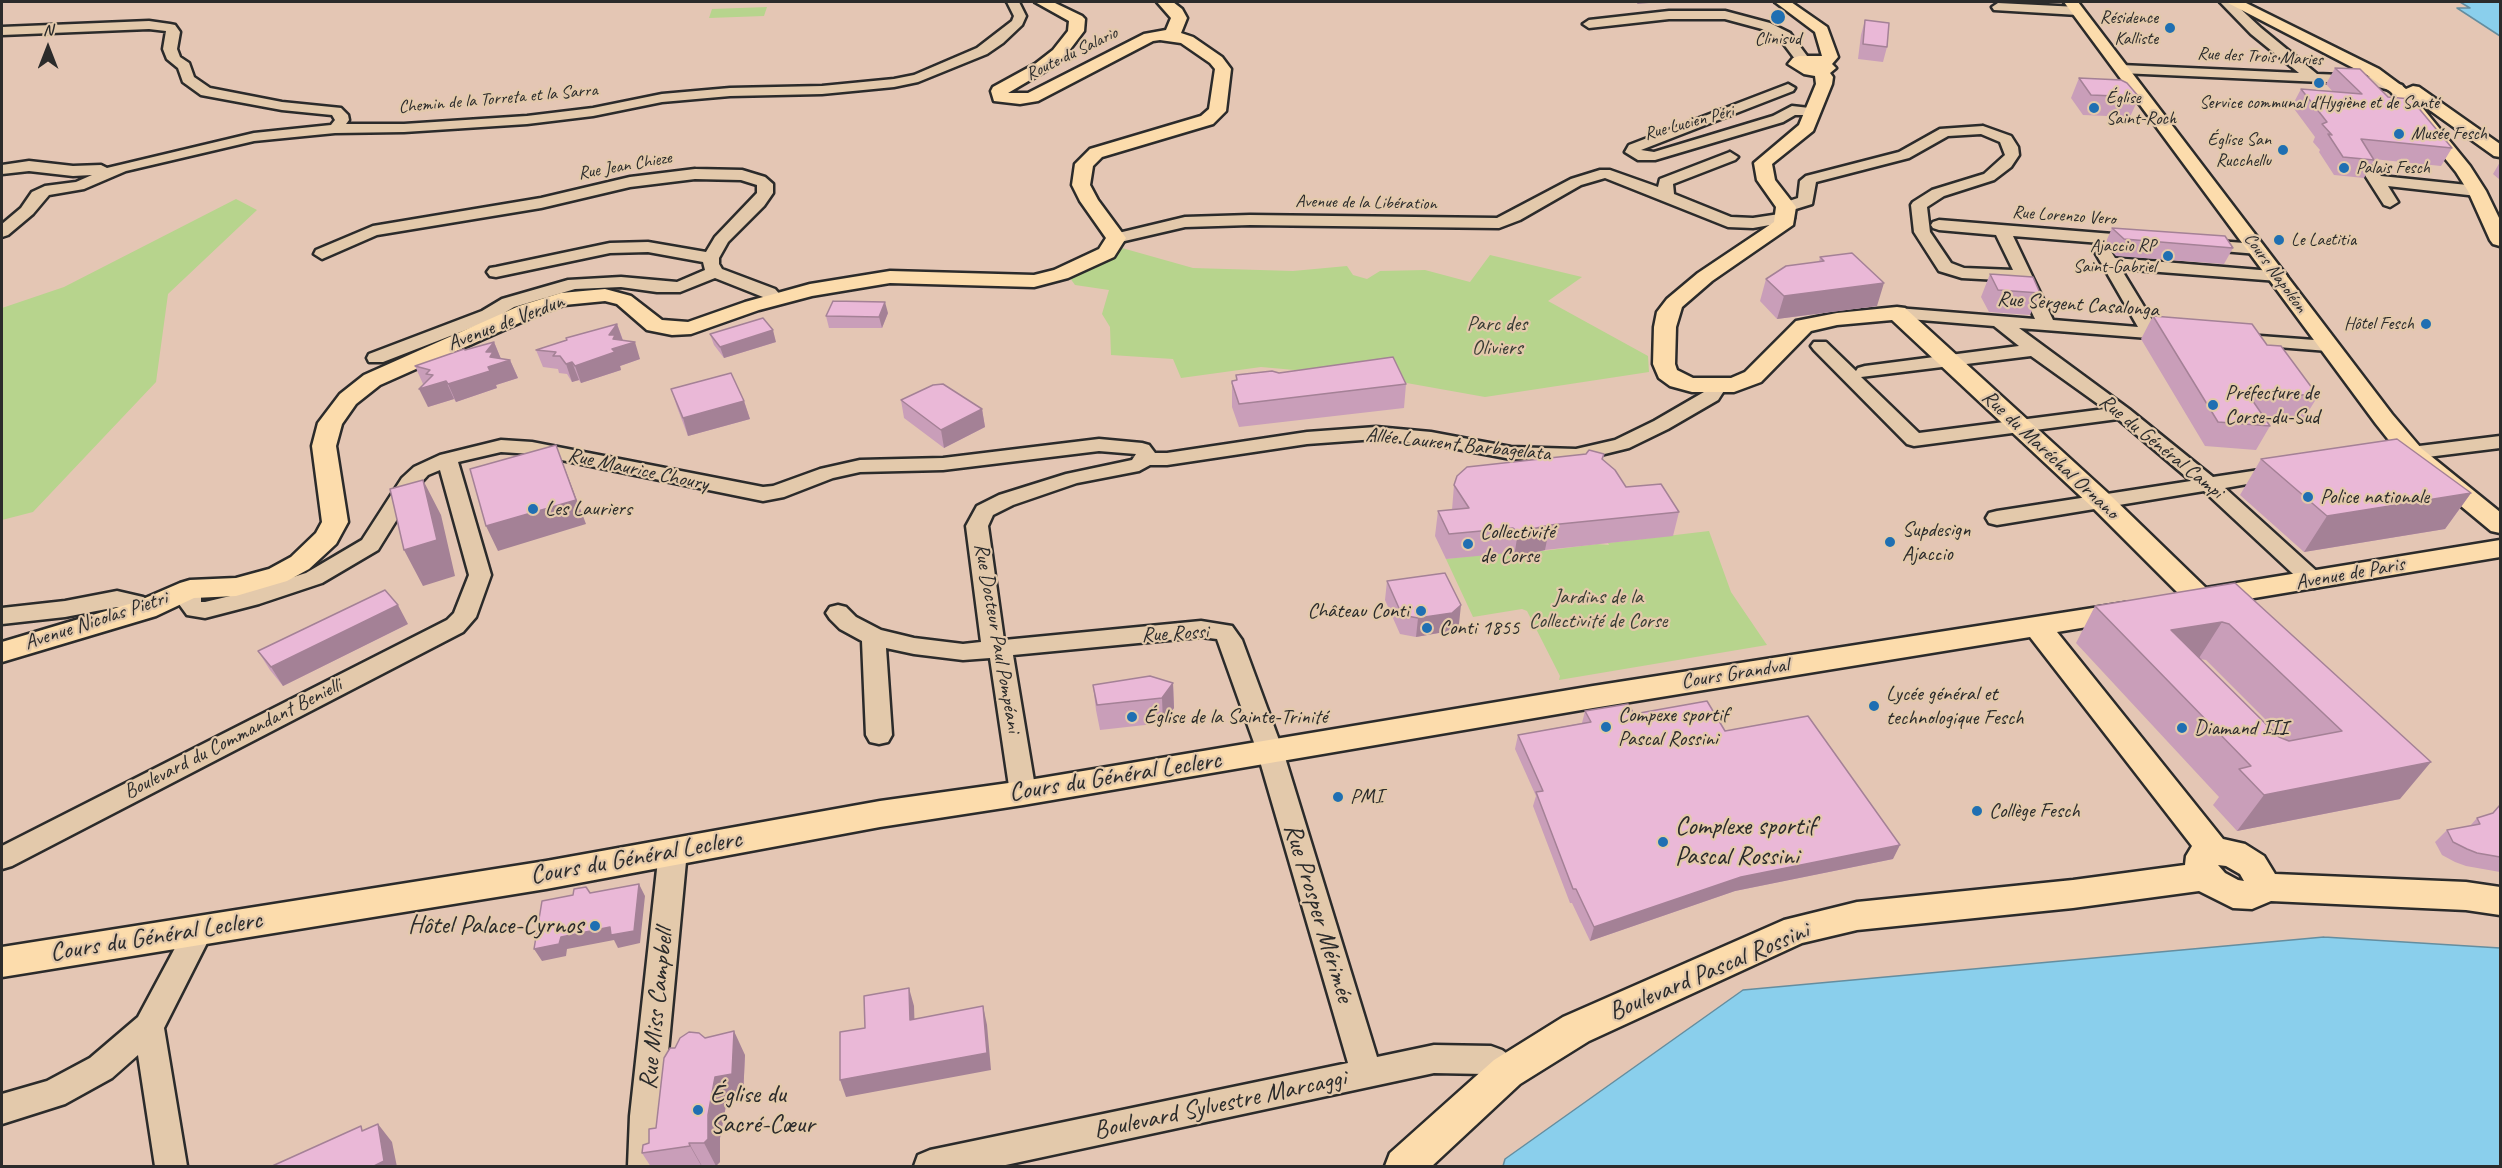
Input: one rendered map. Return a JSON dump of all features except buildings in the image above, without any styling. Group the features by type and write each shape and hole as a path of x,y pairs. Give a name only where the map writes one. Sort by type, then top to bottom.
{"main road":[{"name":"Route du Salario","path":"1042,2 1077,19 1076,31 1059,53 1041,67 1005,86 999,92 1000,97 1020,99 1032,96 1149,38 1172,35"},
{"path":"1116,238 1089,201 1081,184 1084,164 1096,153 1207,120 1217,111 1223,69 1216,60 1187,40 1172,35 1179,18 1177,12 1164,2"},
{"path":"1782,2 1822,30 1830,57 1815,65 1825,77 1807,127 1763,163 1766,180 1786,212 1779,228 1705,277 1674,303 1668,312 1665,327 1664,364 1667,373 1678,381 1692,385 1717,386 1746,382 1804,326 1837,319 1897,313"},
{"path":"2233,2 2396,84 2464,170 2495,222 2500,240"},
{"path":"2242,2 2396,84 2462,125 2500,152"},
{"name":"Cours Napoléon","path":"2075,6 2328,346 2412,453 2500,525"},
{"path":"2432,130 2462,125"},
{"path":"2432,130 2481,138"},
{"name":"Avenue de Verdun","path":"190,589 236,587 278,575 300,563 327,538 335,522 324,446 330,423 348,399 372,380 517,315 561,299 604,295 624,300 655,325 672,329 691,328 775,299 810,290 890,277 1034,281 1061,274 1107,254 1116,238"},
{"name":"Rue du Maréchal Ornano","path":"1897,313 2101,501 2200,598"},
{"name":"Avenue de Paris","path":"2200,598 2500,549"},
{"name":"Avenue Nicolas Pietri","path":"2,652 146,609 190,589"},
{"name":"Cours Grandval","path":"1270,751 1593,696 2200,598"},
{"path":"2037,626 2210,863 2213,883 2233,894 2252,895 2259,892 2262,887 2466,896 2500,902"},
{"name":"Cours du Général Leclerc","path":"2,962 546,875 880,814 1023,793 1270,751"},
{"name":"Boulevard Pascal Rossini","path":"1404,1167 1507,1072 1576,1029 1796,930 1857,916 2073,894 2210,863"}],"street":[{"name":"Chemin de la Torreta et la Sarra","path":"2,232 27,211 37,200 38,195 92,183 121,168 254,137 335,129 404,128 526,120 593,112 662,98 822,90 894,83 941,70 982,51 1018,22 1020,16 1013,2"},
{"path":"2226,2 2256,31 2314,78"},
{"path":"1998,7 2075,6"},
{"path":"1589,24 1669,15 1725,15 1766,26 1785,36 1794,51 1815,65"},
{"path":"2,31 139,25 170,28 174,32 170,49 174,59 184,66 188,79 206,92 282,106 336,111 341,115 342,120 335,129"},
{"name":"Rue des Trois Maries","path":"2121,69 2367,80 2396,84"},
{"name":"Rue Lucien Péri","path":"1788,88 1634,148 1632,152 1643,157 1655,156 1778,118 1792,110 1813,112"},
{"path":"1730,157 1665,182 1667,198 1728,222 1739,224 1786,212 1806,201 1808,181 1811,179 1904,155 1946,132 1983,129 2006,139 2011,147 2012,155 2006,164 1989,177 1938,193 1919,206 1922,232 1945,267 1962,273 2023,276"},
{"path":"2,169 29,166 73,171 121,168"},
{"path":"2367,166 2390,202"},
{"name":"Rue Jean Chieze","path":"321,254 373,231 541,203 665,176 720,173 742,175 760,180 765,184 765,193 721,240 713,265"},
{"name":"Avenue de la Libération","path":"1116,238 1185,222 1250,220 1499,223 1576,182 1605,173 1628,180 1667,198"},
{"path":"2376,180 2477,191"},
{"name":"Rue Lorenzo Vero","path":"1939,225 2154,242"},
{"path":"2003,231 2047,326"},
{"path":"2095,238 2151,333"},
{"path":"2189,244 2258,249"},
{"path":"496,272 610,248 648,246 713,265 769,293 775,299"},
{"path":"2109,263 2278,276"},
{"path":"376,358 488,315 508,303 573,284 621,282 657,287 680,287 713,265"},
{"name":"Rue Sergent Casalonga","path":"1897,313 2194,336"},
{"name":"Rue du Général Campi","path":"2000,322 2122,413 2208,484 2314,581"},
{"path":"2217,338 2328,346"},
{"path":"1820,346 1856,373 1914,440 2122,413"},
{"path":"1856,373 2035,350"},
{"name":"Allée Laurent Barbagelata","path":"1145,459 1167,459 1307,438 1376,433 1431,438 1511,453 1559,456 1584,454 1622,444 1661,425 1711,396 1717,386"},
{"path":"2373,458 2500,442"},
{"name":"Rue Maurice Choury","path":"190,589 190,604 195,609 205,610 251,599 314,578 370,545 409,483 422,471 447,459 501,446 532,448 763,494 777,492 827,473 860,466 943,464 1099,445 1142,448 1146,454 1145,459"},
{"name":"Boulevard du Commandant Benielli","path":"2,858 455,626 464,618 480,575 447,459"},
{"name":"Rue Docteur Paul Pompéani","path":"1023,793 1003,659 993,642 977,526 985,511 1006,500 1073,478 1139,465 1145,459"},
{"path":"1997,518 2302,470"},
{"path":"2,616 65,609 117,599 135,602 146,609"},
{"path":"838,613 848,623 874,637 942,651 999,650"},
{"name":"Rue Rossi","path":"999,650 1201,629 1224,632 1230,640 1270,751"},
{"path":"874,637 879,735"},
{"name":"Rue Prosper Mérimée","path":"1270,751 1367,1075"},
{"name":"Rue Miss Campbell","path":"644,1167 646,1116 673,851"},
{"path":"2,1109 54,1094 101,1068 149,1027 198,931"},
{"path":"149,1027 171,1167"},
{"name":"Boulevard Sylvestre Marcaggi","path":"930,1167 1434,1059 1491,1060 1507,1072"}],"green space":[{"path":"767,7 764,16 709,18 712,9"},
{"path":"236,199 257,210 168,294 156,382 33,512 2,520 2,308 64,287"},
{"name":"Parc des Oliviers","path":"1122,248 1193,268 1293,271 1347,266 1353,275 1367,279 1380,271 1425,270 1470,282 1490,255 1582,277 1548,301 1648,356 1649,372 1485,397 1373,377 1261,367 1181,378 1173,359 1111,355 1110,327 1102,314 1109,290 1075,285 1070,278 1109,261"},
{"name":"Jardins de la Collectivité de Corse","path":"1709,531 1731,592 1767,645 1559,680 1560,676 1527,611 1522,609 1473,617 1446,559 1507,552 1514,557 1527,555 1530,550 1535,552 1597,544 1609,545 1608,543"}],"water":[{"path":"2460,2 2500,2 2500,36 2457,8 2470,8"},
{"path":"2324,937 2500,948 2500,1166 1503,1166 1505,1159 1743,990"}],"place":[{"name":"Clinisud","path":"1778,17"},
{"name":"Résidence Kalliste","path":"2170,28"},
{"name":"Service communal d'Hygiène et de Santé","path":"2319,83"},
{"name":"Église Saint-Roch","path":"2094,108"},
{"name":"Musée Fesch","path":"2399,134"},
{"name":"Église San Rucchellu","path":"2283,150"},
{"name":"Palais Fesch","path":"2344,168"},
{"name":"Le Laetitia","path":"2279,240"},
{"name":"Ajaccio RP Saint-Gabriel","path":"2168,256"},
{"name":"Hôtel Fesch","path":"2426,324"},
{"name":"Préfecture de Corse-du-Sud","path":"2213,405"},
{"name":"Police nationale","path":"2308,497"},
{"name":"Les Lauriers","path":"533,509"},
{"name":"Supdesign Ajaccio","path":"1890,542"},
{"name":"Collectivité de Corse","path":"1468,544"},
{"name":"Château Conti","path":"1421,611"},
{"name":"Conti 1855","path":"1427,628"},
{"name":"Lycée général et technologique Fesch","path":"1874,706"},
{"name":"Église de la Sainte-Trinité","path":"1132,717"},
{"name":"Compexe sportif Pascal Rossini","path":"1606,727"},
{"name":"Diamand III","path":"2182,728"},
{"name":"PMI","path":"1338,797"},
{"name":"Collège Fesch","path":"1977,811"},
{"name":"Complexe sportif Pascal Rossini","path":"1663,842"},
{"name":"Hôtel Palace-Cyrnos","path":"595,926"},
{"name":"Église du Sacré-Cœur","path":"698,1110"}]}
